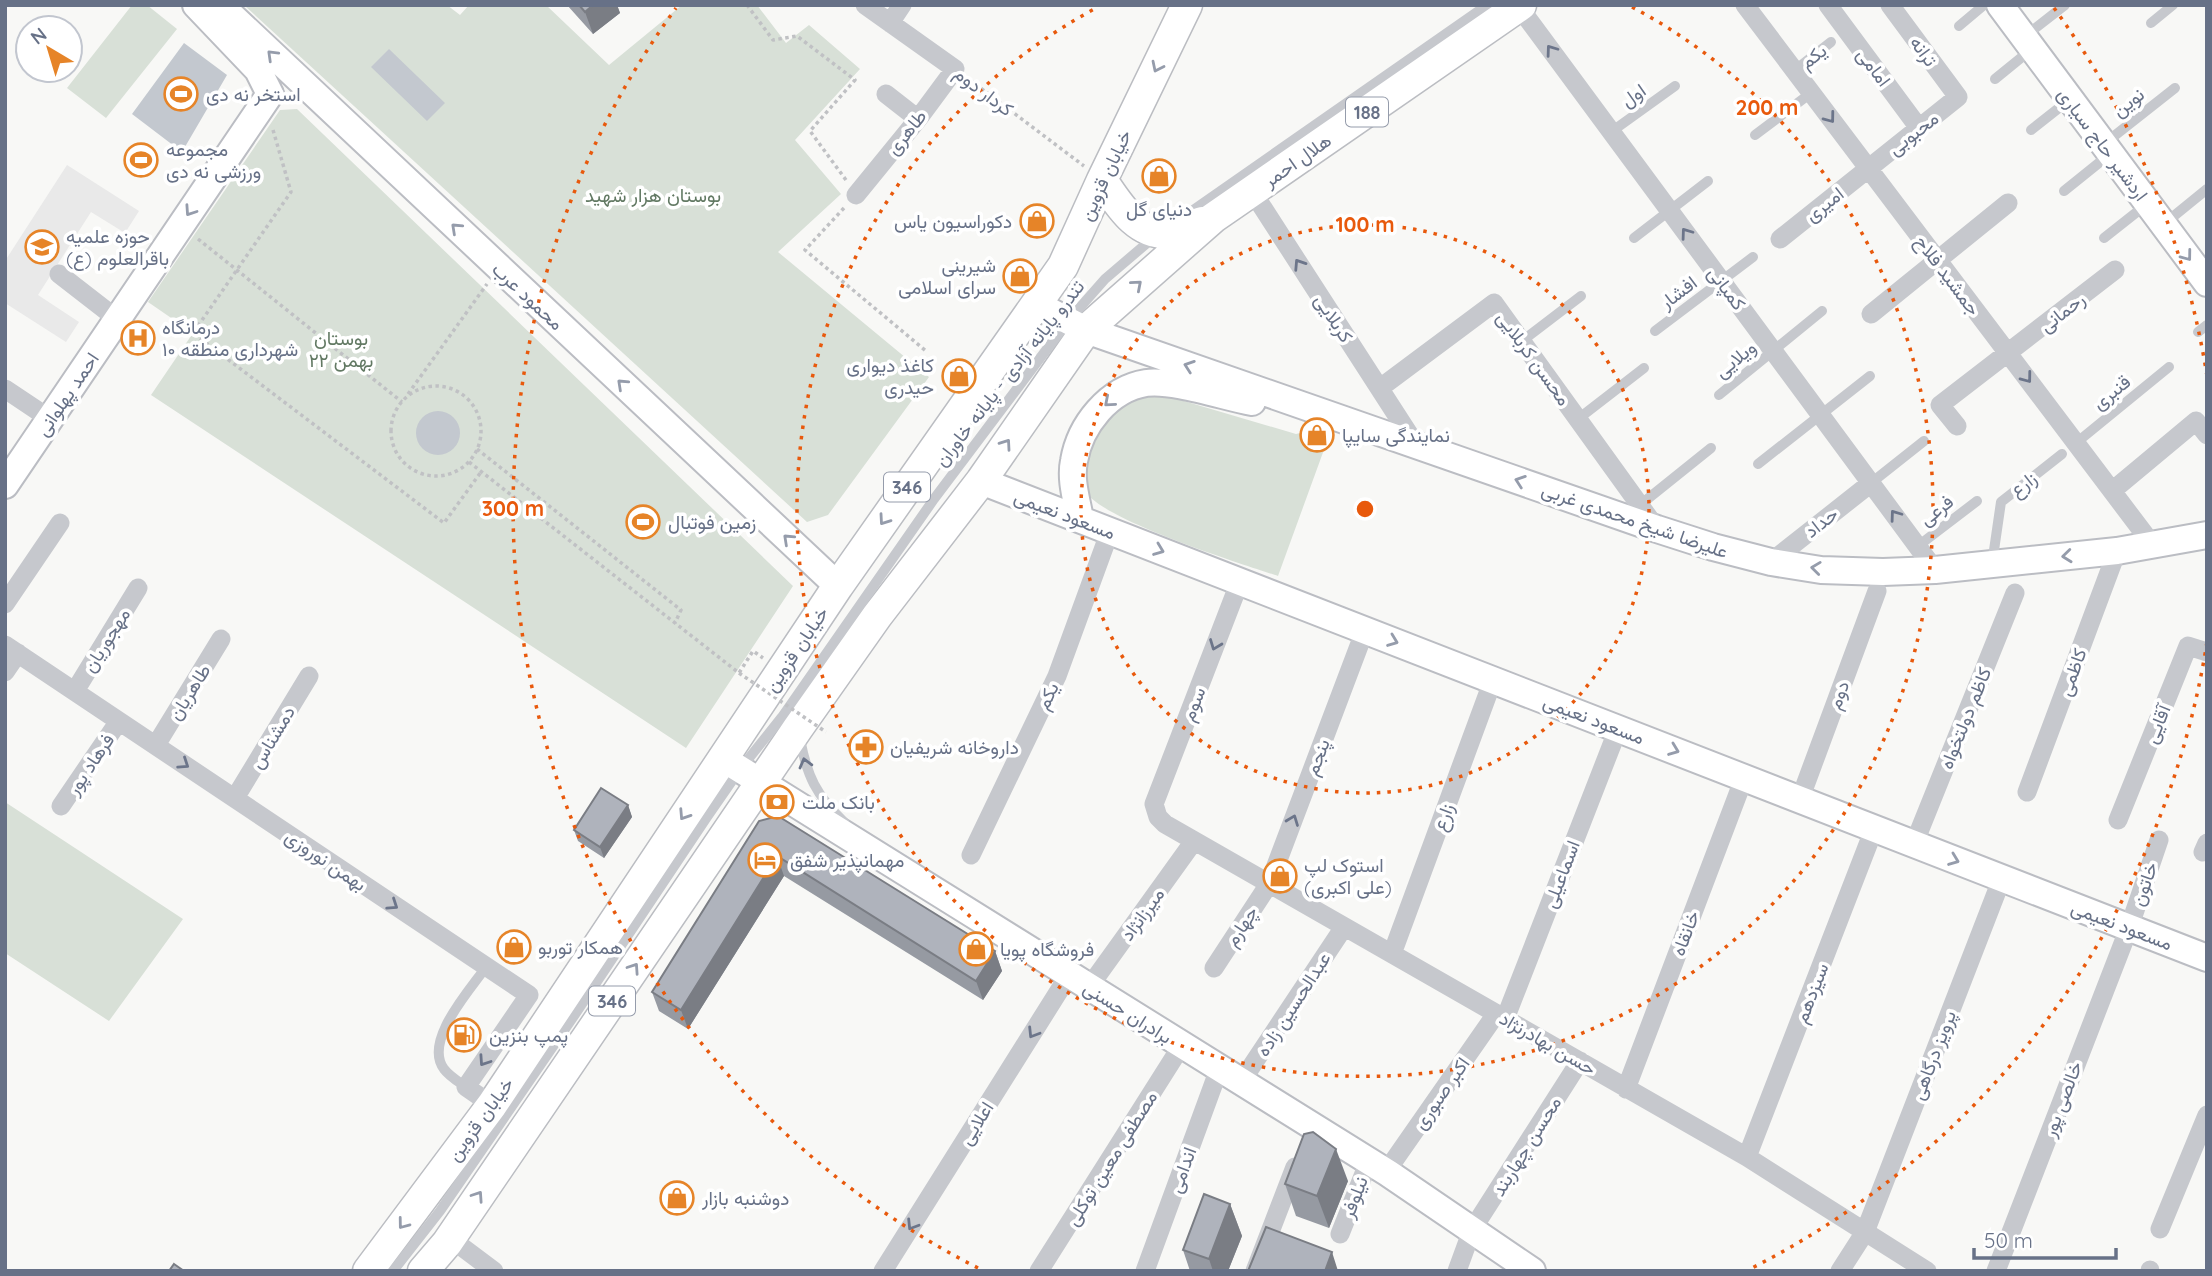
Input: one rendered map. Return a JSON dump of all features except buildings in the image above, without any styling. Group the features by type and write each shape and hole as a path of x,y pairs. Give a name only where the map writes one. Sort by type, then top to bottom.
{"main road":[{"path":"196,5 258,70 267,97 319,100"},
{"name":"محمود عرب","path":"220,5 838,586"},
{"name":"خیابان قزوین","path":"423,1271 450,1238 741,770 838,586 1063,266 1187,5"},
{"name":"اردشیر حاج سیاری","path":"2000,5 2207,283"},
{"name":"هلال احمر","path":"1077,325 1213,218 1520,6"},
{"name":"احمد پهلوانی","path":"5,485 267,97"},
{"path":"1102,180 1129,217 1148,229 1162,232"},
{"name":"188","path":"1162,232 1169,233 1213,218"},
{"name":"علیرضا شیخ محمدی غربی","path":"1036,304 1077,325 1339,418 1657,529 1771,562 1821,569 1883,572 1935,570 2117,551 2207,535"},
{"name":"خیابان قزوین","path":"368,1271 741,770 812,730 877,616 981,481 1077,325"},
{"path":"1080,519 1073,480 1073,462 1078,444 1103,404 1123,391 1147,383 1163,383 1339,418"},
{"name":"مسعود نعیمی","path":"981,481 2207,958"},
{"name":"برادران حسنی","path":"741,770 1235,1076 1307,1138 1381,1168 1474,1227 1532,1271"}],"street":[{"name":"کردار دوم","path":"865,5 955,69"},
{"path":"890,23 902,5"},
{"name":"جمشید فلاح","path":"1745,5 2008,354 2069,449 2112,491 2152,544"},
{"name":"امامی","path":"1828,5 1919,128"},
{"name":"ترانه","path":"1890,5 1958,97"},
{"name":"کمپانی","path":"1520,6 1935,570"},
{"name":"طاهری","path":"856,195 955,69"},
{"path":"886,94 918,119"},
{"name":"محبوبی","path":"1868,169 1958,97"},
{"name":"امیری","path":"1780,239 1868,169"},
{"name":"کربلایی","path":"1252,191 1416,445"},
{"path":"1871,314 2008,203"},
{"name":"رحمانی","path":"1957,425 1941,405 2115,270"},
{"path":"59,274 117,319"},
{"name":"محسن کربلایی","path":"1380,388 1494,303 1657,529"},
{"path":"5,389 50,419"},
{"path":"2112,491 2196,421 2207,435"},
{"name":"حداد","path":"1771,562 1871,483"},
{"path":"5,604 60,523"},
{"name":"یکم","path":"971,855 1057,676 1110,531"},
{"name":"کاظمی","path":"2027,792 2117,551"},
{"name":"سوم","path":"1165,824 1155,812 1154,804 1240,582"},
{"name":"مهجوریان","path":"75,691 138,588"},
{"name":"دوم","path":"1800,799 1877,591"},
{"name":"کاظم دولتخواه","path":"1914,844 2015,593"},
{"name":"پنجم","path":"1269,884 1365,630"},
{"name":"طاهریان","path":"156,745 221,639"},
{"name":"آقایی","path":"2118,820 2188,646 2207,652"},
{"path":"5,672 12,649"},
{"name":"بهمن نوروزی","path":"12,649 529,995 466,1087"},
{"name":"دمشناس","path":"234,798 309,676"},
{"name":"زارع","path":"1392,954 1493,680"},
{"name":"فرهاد پور","path":"61,806 119,721"},
{"name":"اسماعیلی","path":"1500,1016 1618,729"},
{"name":"خانقاه","path":"1626,1089 1744,778"},
{"name":"حسن بهادرنژاد","path":"1165,824 1747,1157 1927,1271"},
{"name":"سیزدهم","path":"1747,1157 1874,829"},
{"name":"خاتون","path":"2129,928 2159,839"},
{"name":"ميرزانژاد","path":"1084,982 1194,841"},
{"name":"پرویز درگاهی","path":"1840,1271 1865,1232 2002,878"},
{"name":"چهارم","path":"1213,968 1269,884"},
{"name":"عبدالحسین زاده","path":"1235,1076 1344,927"},
{"name":"خالصی پور","path":"1996,1271 2129,928"},
{"name":"اعلایی","path":"883,1271 1084,982"},
{"name":"اکبر صبوری","path":"1381,1168 1500,1016"},
{"name":"مصطفی معین توکلی","path":"1039,1271 1182,1045"},
{"name":"محسن چهاربند","path":"1457,1271 1474,1227 1580,1061"},
{"name":"اندامی","path":"1145,1271 1235,1076"},
{"path":"466,1087 492,1105"},
{"path":"2160,1229 2207,1115"},
{"path":"1255,1271 1307,1138"},
{"name":"نیلوفر","path":"1340,1234 1381,1168"},
{"path":"450,1238 494,1271"}],"lane":[{"name":"تندرو پایانه آزادی - پایانه خاوران","path":"393,1271 448,1200 741,770 782,717 934,499 1077,325 1105,279 1145,243 1487,5"},
{"path":"1959,26 1984,5"},
{"path":"1995,79 2065,5"},
{"path":"2151,23 2174,5"},
{"name":"یکم","path":"1794,71 1832,41"},
{"name":"اول","path":"1611,132 1675,86"},
{"name":"نوین","path":"2064,191 2175,88"},
{"path":"1755,135 1811,93"},
{"path":"2031,130 2070,99"},
{"path":"1634,238 1708,181"},
{"path":"2104,238 2207,189"},
{"name":"افشار","path":"1655,331 1754,257"},
{"path":"1522,341 1581,296"},
{"name":"ویلایی","path":"1719,395 1822,311"},
{"path":"1578,419 1644,368"},
{"name":"قنبری","path":"2069,449 2169,368"},
{"path":"1758,464 1870,376"},
{"path":"1871,483 1924,441"},
{"path":"1640,505 1711,448"},
{"name":"زارع","path":"1992,564 2001,502 2069,449"},
{"name":"فرعی","path":"1918,546 1976,501"},
{"path":"812,730 806,770 838,817 853,832 1084,982 1381,1168"},
{"path":"466,1087 446,1072 440,1063 440,1039 445,1026 486,967"},
{"path":"1474,1227 1546,1271"}],"path":[{"path":"747,5 772,40 796,36 855,80 810,131 856,195 805,250 926,351"},
{"name":"کردار دوم","path":"955,69 1102,180"},
{"path":"267,97 291,192 194,333 444,523 481,472"},
{"path":"181,226 401,402"},
{"path":"407,396 419,388 433,385 449,387 463,394 480,419 481,434 477,449 469,462 456,471 441,476 412,470 401,461 394,448 390,435 391,420 401,402 498,268"},
{"path":"477,449 681,610 674,622"},
{"path":"469,462 812,730"},
{"path":"739,673 753,651"}],"shaded area":[{"name":"استخر نه دی","path":"184,43 227,75 182,152 132,114"},
{"path":"389,49 445,103 427,121 371,67"},
{"name":"حوزه علمیه باقرالعلوم (ع)","path":"67,165 139,211 125,233 91,212 38,295 79,322 66,342 5,303 5,261"},
{"path":"438,411 453,418 460,433 453,448 438,455 423,448 416,433 423,418"}],"green space":[{"path":"132,5 147,5 177,29 106,118 67,88 70,84 84,84 84,66"},
{"name":"بوستان هزار شهید","path":"244,5 447,5 460,15 469,5 546,5 609,65 682,5 757,5 786,43 809,25 860,69 795,140 841,194 778,252 929,377 828,515 807,522"},
{"name":"بوستان ۲۲ بهمن","path":"297,109 793,586 686,748 151,395 193,333 148,302 280,110"},
{"path":"1150,391 1296,434 1333,425 1278,576 1140,526 1093,500 1084,488 1084,456 1108,408"},
{"path":"5,802 183,919 109,1021 5,953"}],"place":[{"name":"استخر نه دی","path":"181,94"},
{"name":"مجموعه ورزشی نه دی","path":"141,160"},
{"name":"دنیای گل","path":"1159,176"},
{"name":"دکوراسیون یاس","path":"1037,221"},
{"name":"حوزه علمیه باقرالعلوم (ع)","path":"42,247"},
{"name":"شیرینی سرای اسلامی","path":"1020,276"},
{"name":"درمانگاه شهرداری منطقه ۱۰","path":"138,338"},
{"name":"کاغذ دیواری حیدری","path":"959,376"},
{"name":"نمایندگی سایپا","path":"1317,435"},
{"name":"زمین فوتبال","path":"643,522"},
{"name":"داروخانه شریفیان","path":"866,747"},
{"name":"بانک ملت","path":"777,802"},
{"name":"مهمانپذیر شفق","path":"765,860"},
{"name":"استوک لپ (علی اکبری)","path":"1280,876"},
{"name":"همکار توربو","path":"514,947"},
{"name":"فروشگاه پویا","path":"976,949"},
{"name":"پمپ بنزین","path":"464,1035"},
{"name":"دوشنبه بازار","path":"677,1198"}]}
